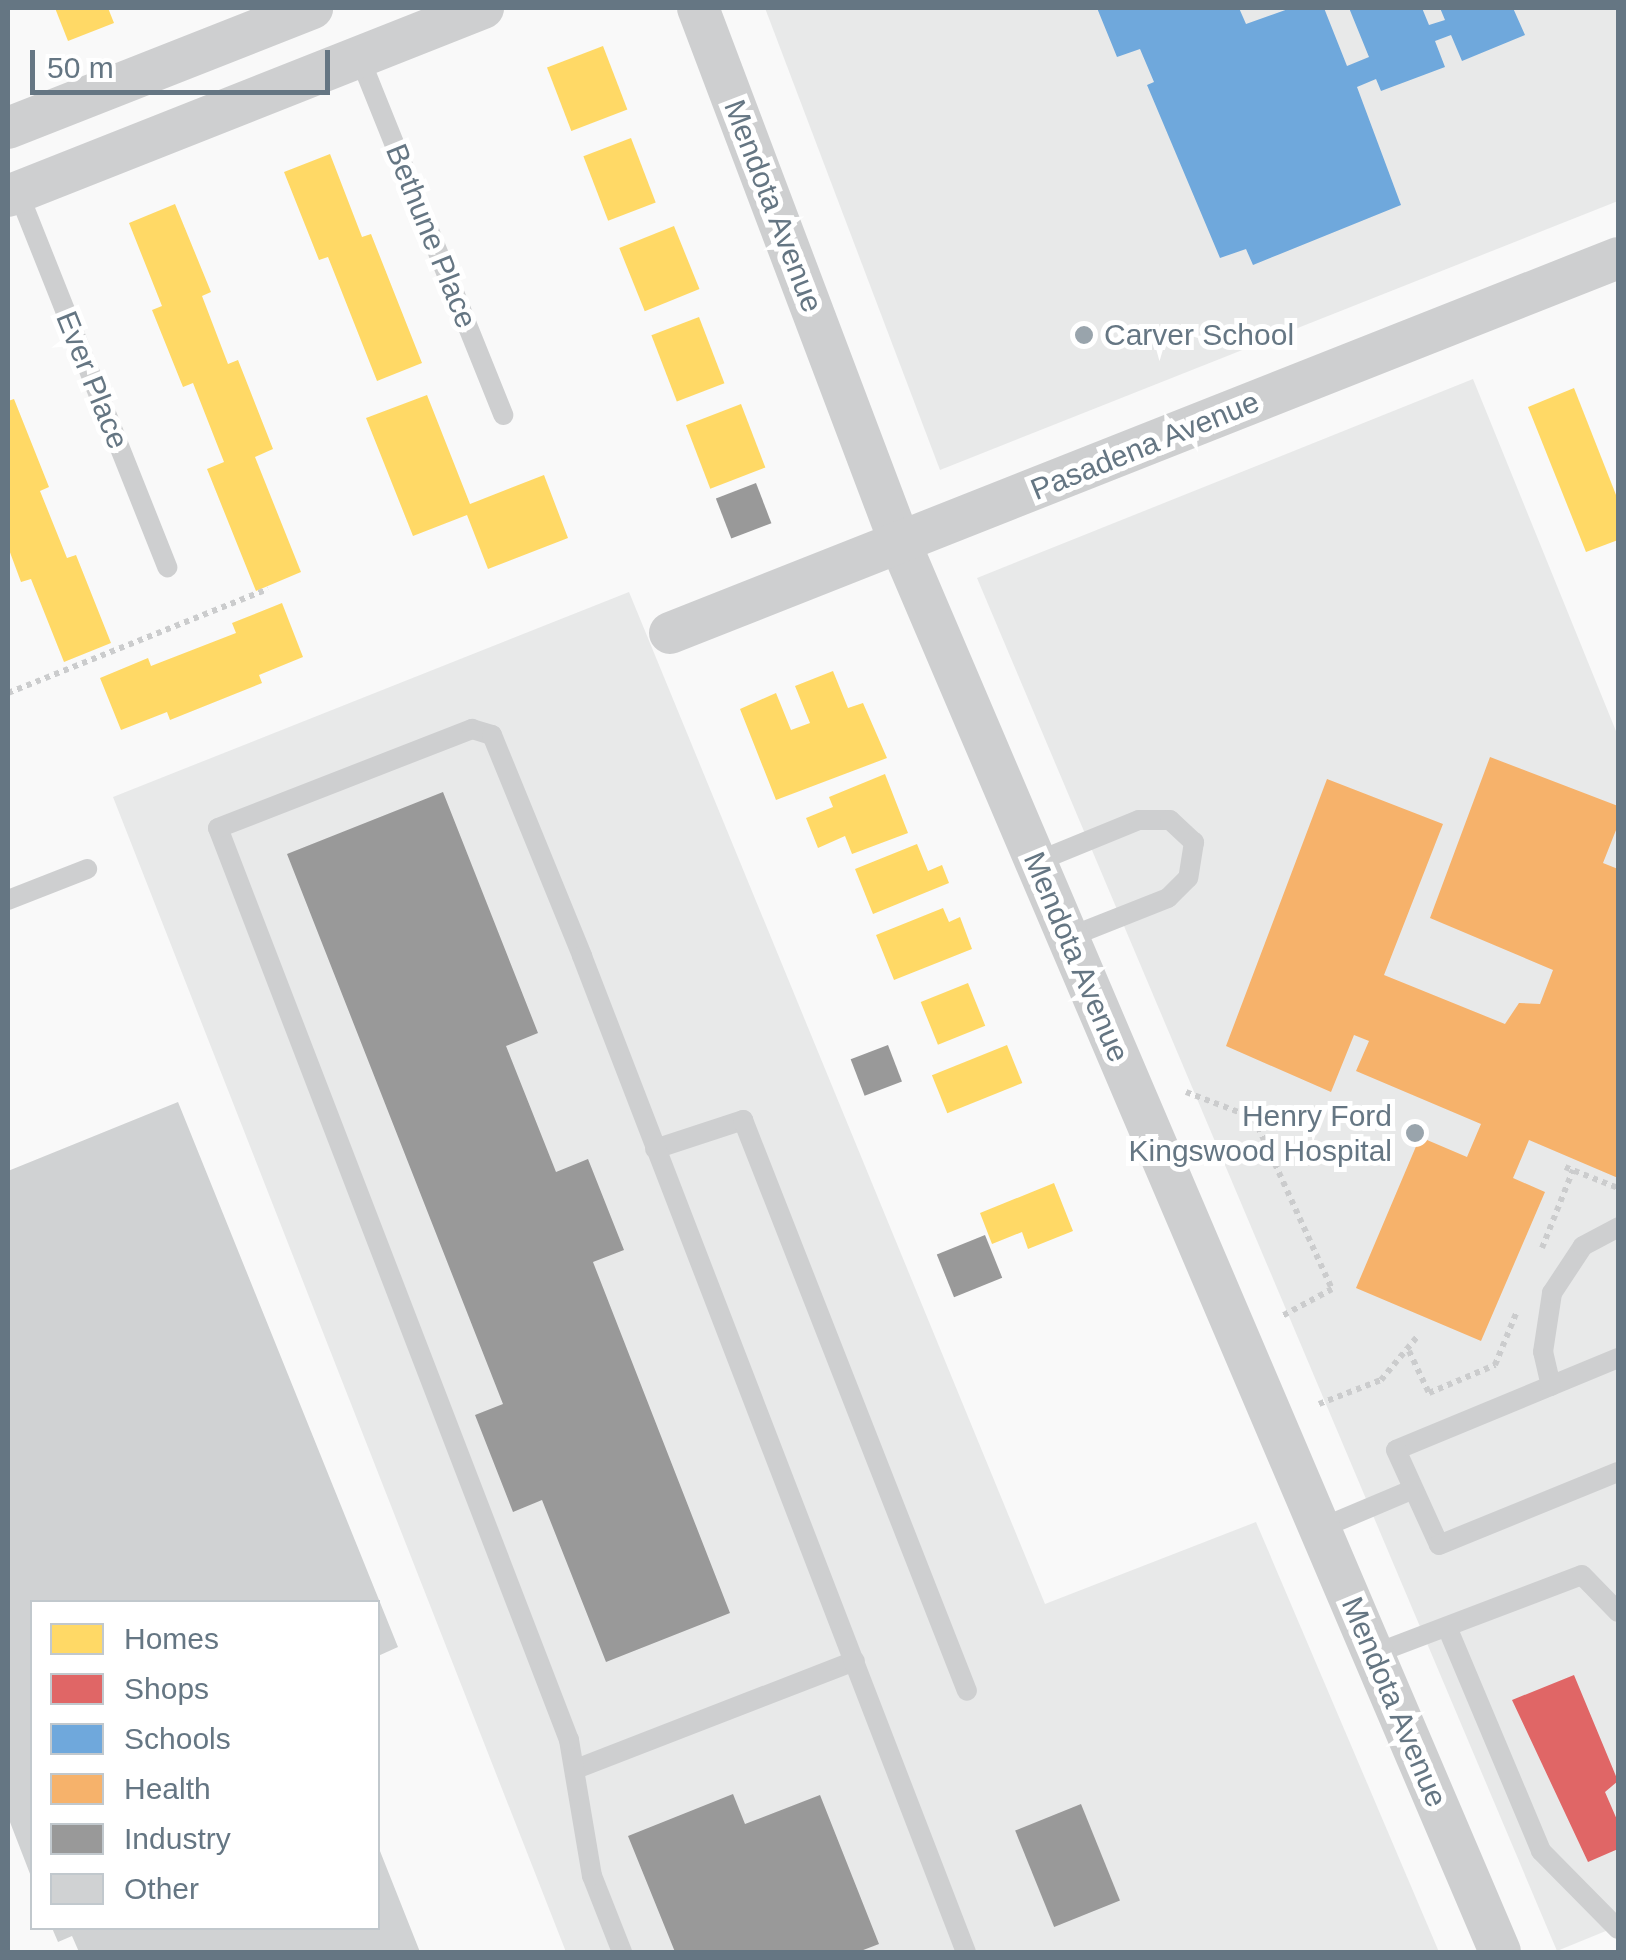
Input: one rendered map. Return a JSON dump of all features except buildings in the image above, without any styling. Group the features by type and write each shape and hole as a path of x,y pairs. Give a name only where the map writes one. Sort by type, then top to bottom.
{"street":[{"path":"8,128 312,8"},
{"path":"12,194 484,8"},
{"name":"Mendota Avenue","path":"698,8 900,543 1500,1952"},
{"path":"189,57 213,114"},
{"name":"Pasadena Avenue","path":"670,633 1618,258"}],"lane":[{"name":"Bethune Place","path":"359,56 503,415"},
{"name":"Ever Place","path":"12,194 167,568"},
{"path":"622,1952 592,1876 576,1769 218,828 472,729 492,735 966,1952"},
{"path":"1036,862 1139,820 1170,820 1194,842 1188,878 1168,898 1066,938"},
{"path":"8,900 87,869"},
{"path":"655,1149 742,1120 967,1691"},
{"path":"1551,1386 1543,1352 1552,1293 1583,1246 1618,1227"},
{"path":"1618,1358 1396,1450 1409,1491 1439,1545 1618,1472"},
{"path":"1319,1529 1409,1491"},
{"path":"1374,1654 1582,1575 1618,1612"},
{"path":"1447,1627 1541,1852 1618,1929"},
{"path":"576,1769 855,1662"}],"path":[{"path":"8,693 268,590"},
{"path":"1186,1092 1254,1118 1332,1290 1282,1316"},
{"path":"1538,1259 1569,1169 1618,1188"},
{"path":"1409,1351 1429,1393 1494,1364 1523,1294"},
{"path":"1319,1404 1381,1380 1409,1351 1416,1337"}],"shaded area":[{"name":"Carver School","path":"765,8 1618,8 1618,201 940,470"},
{"name":"Henry Ford Kingswood Hospital","path":"1473,379 1618,736 1618,1926 1557,1951 977,578"},
{"path":"629,592 1045,1604 1256,1522 1439,1952 566,1952 113,797"}],"place":[{"name":"Carver School","path":"1084,335"},
{"name":"Henry Ford Kingswood Hospital","path":"1415,1133"}]}
